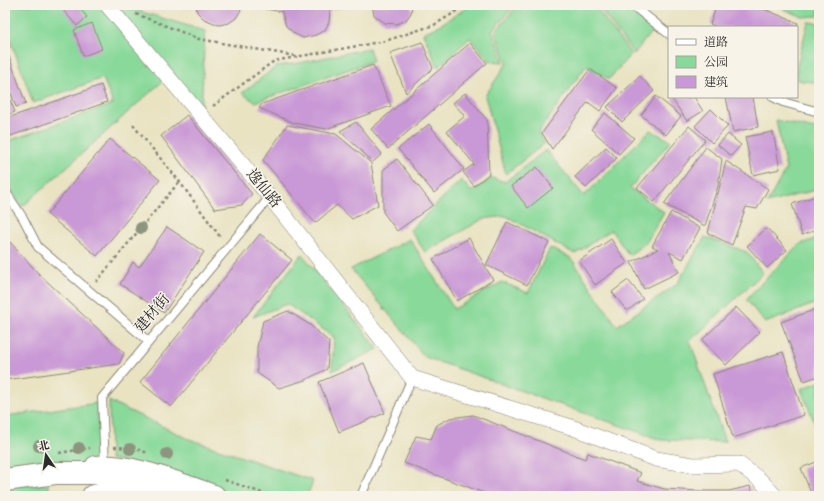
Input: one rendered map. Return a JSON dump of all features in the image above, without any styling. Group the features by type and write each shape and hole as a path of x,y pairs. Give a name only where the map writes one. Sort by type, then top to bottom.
{"main road":[{"path":"5,480 104,466 138,471 214,496"},
{"path":"55,473 105,473 168,496"},
{"path":"93,496 110,493 129,496"}],"street":[{"name":"逸仙路","path":"108,5 270,197 412,378"},
{"path":"412,378 571,427 656,459 693,465 739,464 760,480 775,496"}],"lane":[{"path":"632,5 668,33"},
{"path":"775,98 782,102 819,112"},
{"path":"5,191 23,218 38,247 148,341"},
{"name":"建材街","path":"104,466 102,398 148,341 270,197"},
{"path":"361,496 412,378"}],"path":[{"path":"201,114 274,61 385,41 434,25 467,5"},
{"path":"132,12 199,39 297,57"},
{"path":"133,124 228,247"},
{"path":"89,290 179,182"},
{"path":"326,496 328,491"}],"green space":[{"path":"5,5 102,5 164,80 22,207 11,190 5,184 5,142 113,104 103,78 33,103 5,24"},
{"path":"108,5 119,5 205,31 201,114"},
{"path":"471,5 515,5 492,31 504,62 490,61 470,38 438,67 423,33 438,26"},
{"path":"518,5 594,5 631,54 609,79 586,66 538,133 545,143 506,174 485,96 507,63 495,32"},
{"path":"597,5 627,5 655,27 634,54"},
{"path":"774,5 819,5 819,16 803,17"},
{"path":"808,22 819,23 819,83 798,80 798,62"},
{"path":"369,48 373,61 255,102 242,93 277,66 299,63"},
{"path":"776,120 819,130 819,189 767,203 786,169"},
{"path":"650,130 671,141 630,188 664,212 646,243 629,255 611,230 575,254 506,216 483,219 425,252 410,230 461,180 472,192 492,178 505,182 546,150 584,196"},
{"path":"705,237 747,252 763,273 690,341 725,442 661,440 425,357 351,269 410,239 454,309 502,282 528,293 550,248 571,258 617,326 677,284"},
{"path":"819,238 819,302 765,323 746,299 800,244"},
{"path":"302,254 378,349 332,371 334,337 287,304 253,317"},
{"path":"819,382 819,422 815,424 801,389"},
{"path":"109,401 189,439 313,481 308,494 313,496 229,496 134,463 110,459"},
{"path":"98,403 99,462 5,474 5,416"},
{"path":"5,485 48,485 51,496 5,496"}],"building":[{"path":"70,5 77,5 87,17 77,26 63,10"},
{"path":"196,5 244,5 236,18 229,23 219,25 204,19 197,12"},
{"path":"245,5 351,6 330,10 329,22 325,30 316,35 303,38 295,34 286,26 282,12"},
{"path":"372,5 412,5 411,13 406,20 397,24 385,23 374,15"},
{"path":"717,5 754,5 798,23 796,26 715,26 710,24"},
{"path":"92,23 102,49 83,56 74,30"},
{"path":"5,33 10,48 5,50"},
{"path":"422,42 433,68 406,93 390,53"},
{"path":"470,43 487,63 388,149 371,129"},
{"path":"7,51 26,104 16,107 5,77 5,52"},
{"path":"373,65 391,106 326,129 294,123 259,108 262,104"},
{"path":"590,69 617,88 600,111 588,102 552,149 542,133"},
{"path":"640,76 654,91 622,122 607,107"},
{"path":"101,85 107,102 5,138 5,119"},
{"path":"5,87 15,112 5,116"},
{"path":"465,93 487,120 489,174 474,186 463,172 474,164 447,131 465,116 453,103"},
{"path":"656,96 681,116 666,135 641,115"},
{"path":"695,98 703,111 687,121 672,99"},
{"path":"726,98 753,98 758,127 733,132"},
{"path":"711,109 728,126 712,143 695,126"},
{"path":"605,113 634,138 619,154 591,129"},
{"path":"187,115 252,194 242,205 215,209 161,136"},
{"path":"356,122 382,154 373,162 340,131"},
{"path":"429,124 464,169 434,193 398,149"},
{"path":"287,125 336,134 371,163 378,205 352,219 337,205 315,223 263,160"},
{"path":"689,126 705,140 654,202 637,188"},
{"path":"773,132 780,169 753,175 745,137"},
{"path":"728,134 741,145 731,156 718,145"},
{"path":"110,139 160,180 97,256 47,214"},
{"path":"606,147 617,158 586,188 575,177"},
{"path":"706,147 722,159 718,186 705,226 664,204"},
{"path":"397,159 433,205 397,231 383,212 383,170"},
{"path":"726,161 768,189 757,209 746,207 732,245 708,233"},
{"path":"537,167 553,188 528,208 511,186"},
{"path":"819,195 819,229 802,235 792,204"},
{"path":"671,212 700,228 683,259 669,252 679,272 644,289 631,262 658,249 652,246"},
{"path":"507,222 549,242 527,285 486,265"},
{"path":"167,227 204,252 164,313 120,284 133,262 139,267"},
{"path":"767,228 787,250 767,268 747,246"},
{"path":"260,234 292,260 171,407 140,382"},
{"path":"469,238 493,280 457,301 433,259"},
{"path":"611,239 627,263 595,285 579,261"},
{"path":"10,242 38,273 124,353 119,364 5,380 5,246"},
{"path":"628,280 643,299 627,311 612,292"},
{"path":"736,307 760,332 726,365 702,340"},
{"path":"819,308 819,376 804,381 781,322"},
{"path":"288,311 310,325 329,342 327,369 305,380 279,388 257,373 257,347 263,321"},
{"path":"783,352 804,415 733,438 713,374"},
{"path":"364,363 385,413 339,432 319,382"},
{"path":"473,415 585,459 588,453 641,473 637,481 664,489 729,491 750,486 753,496 492,496 404,463 416,436 431,439 437,425 450,418"},
{"path":"819,461 819,496 812,496 801,468"}]}
